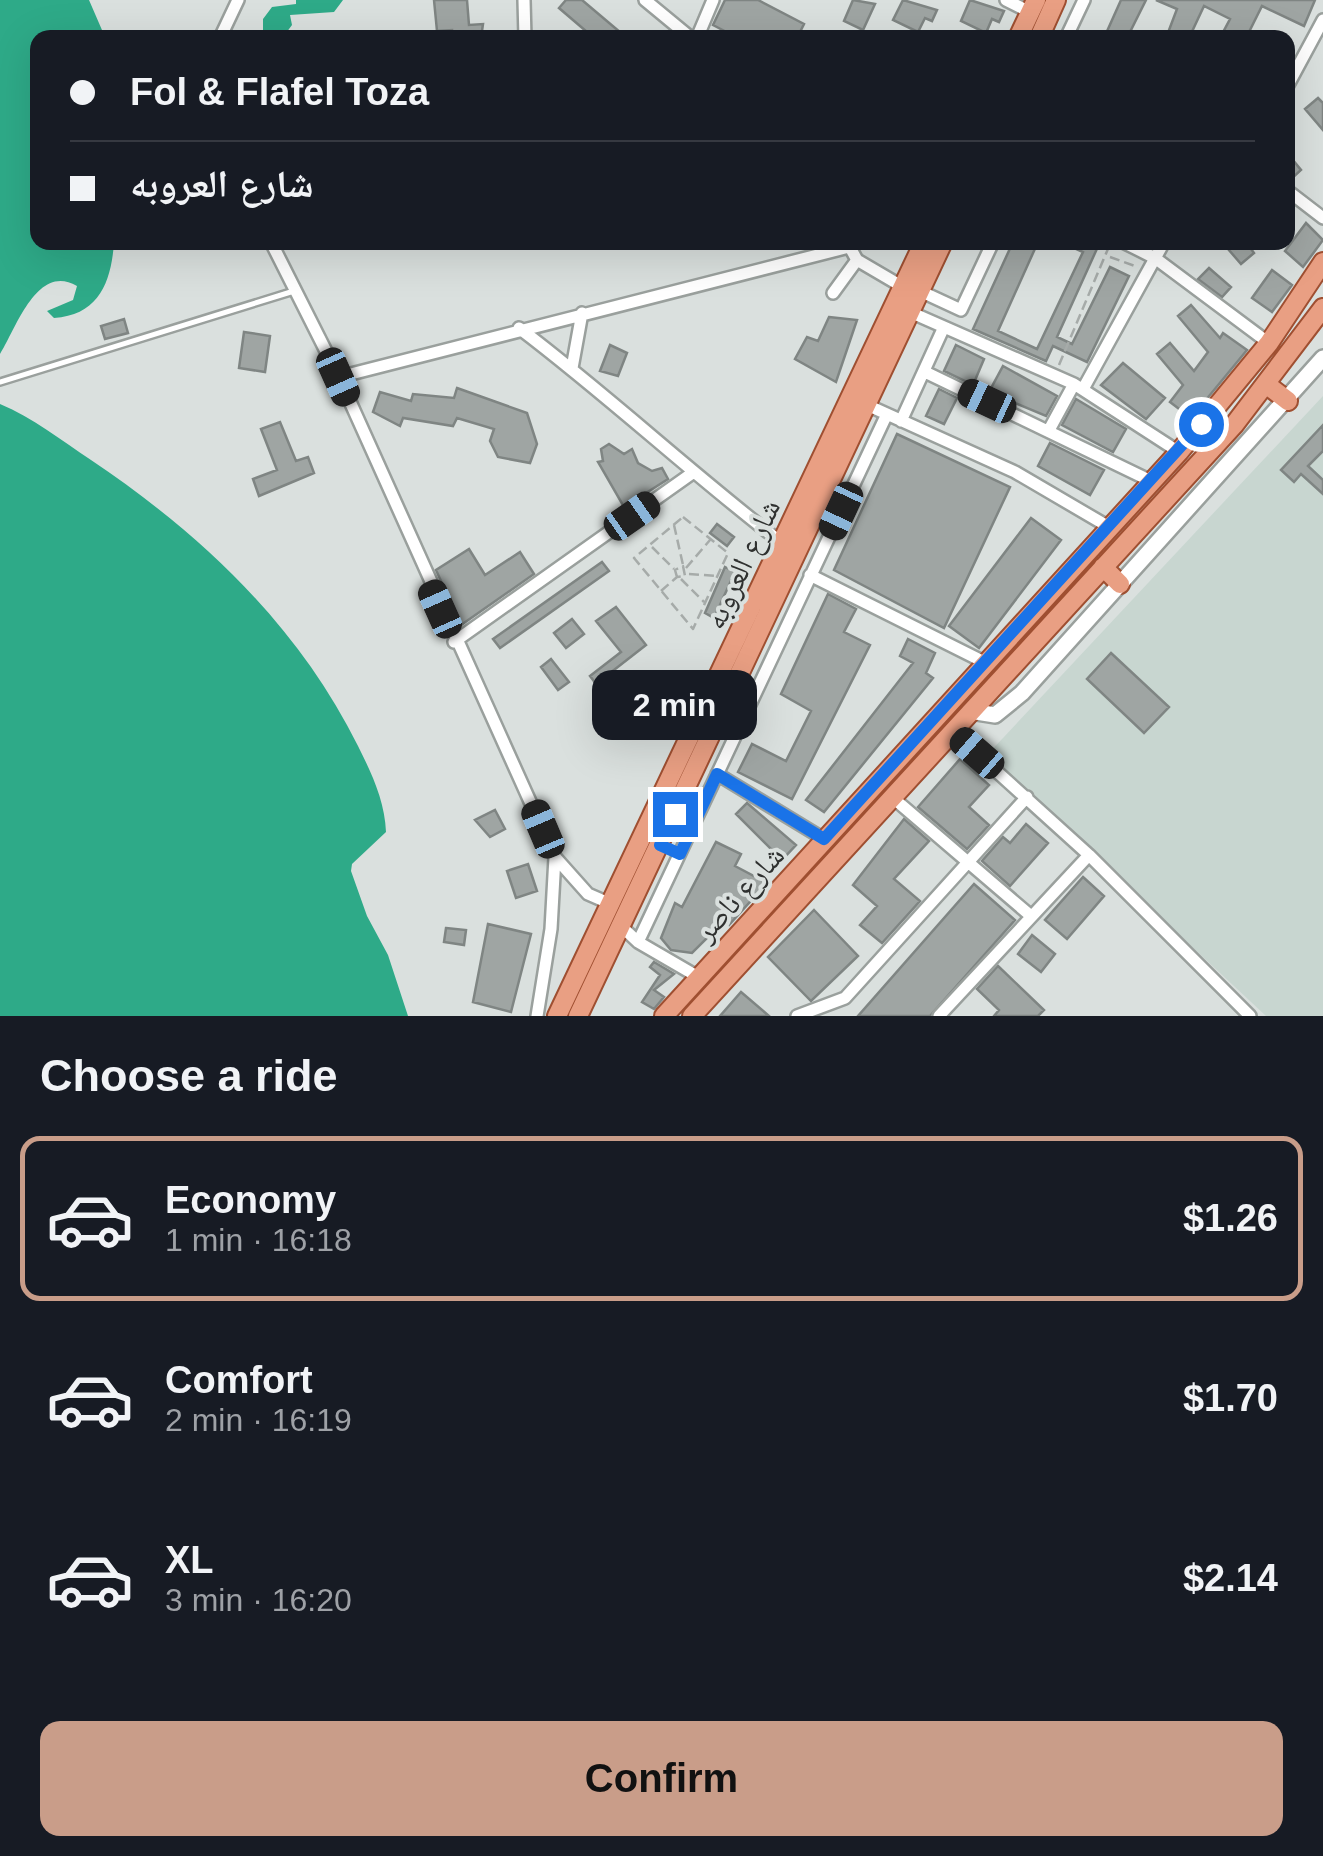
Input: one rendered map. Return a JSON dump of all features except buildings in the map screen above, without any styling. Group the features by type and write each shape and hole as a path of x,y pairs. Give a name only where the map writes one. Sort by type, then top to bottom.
{"main road":[{"path":"1037,18 1056,0"},
{"name":"شارع العروبه","path":"557,1016 867,405 910,312 922,250"},
{"name":"شارع العروبه","path":"578,1016 660,845 738,661 782,543 912,289 938,250"},
{"name":"شارع ناصر","path":"664,1016 1179,452 1269,343 1323,262"},
{"name":"شارع ناصر","path":"692,1016 1267,385 1323,308"},
{"path":"1267,385 1288,401"},
{"path":"1103,567 1120,584"},
{"path":"848,813 864,828"},
{"path":"660,845 680,854"}],"street":[{"path":"224,30 238,0"},
{"path":"524,0 525,30"},
{"path":"644,0 683,30"},
{"path":"698,30 714,0"},
{"path":"1006,0 1037,18"},
{"path":"1071,30 1084,0"},
{"path":"1295,72 1323,20"},
{"path":"1295,197 1323,218"},
{"path":"275,250 338,377 454,642 555,857 578,886 611,904"},
{"path":"338,377 828,250"},
{"path":"851,250 857,260 961,310 988,250"},
{"path":"1139,250 1269,343"},
{"path":"1049,430 1160,250"},
{"path":"833,293 857,260"},
{"path":"910,312 1078,386 1179,452"},
{"path":"572,368 582,313"},
{"path":"519,328 572,368 691,474 782,543"},
{"path":"901,421 943,329"},
{"path":"970,711 988,716 1006,709 1323,358"},
{"path":"925,372 1151,481"},
{"path":"867,405 1015,472 1109,528"},
{"path":"638,942 887,414"},
{"path":"454,642 691,474"},
{"path":"810,575 986,663"},
{"path":"952,731 1089,855 1250,1016"},
{"path":"717,774 824,839"},
{"path":"892,797 1032,916"},
{"path":"797,1016 845,998 1027,797"},
{"path":"939,1016 1089,855"},
{"path":"537,1016 551,929 555,857"},
{"path":"621,926 638,942 700,978"}],"lane":[{"path":"0,382 294,291"}],"path":[{"path":"1054,375 1109,250"},
{"path":"1108,257 1148,270"},
{"path":"684,517 728,553 693,629 634,558 674,525 684,517"},
{"path":"674,525 686,569"},
{"path":"661,591 679,578 711,539"},
{"path":"650,544 705,603"},
{"path":"676,570 717,576"}],"shaded area":[{"path":"0,0 89,0 102,30 30,30 30,250 113,250 110,271 92,303 69,316 54,318 47,311 73,300 77,286 63,281 39,290 0,354"},
{"path":"296,0 343,0 334,12 290,15 292,25 288,30 263,30 263,19 272,7 296,4"},
{"path":"1323,396 1323,1016 1266,1016 987,755"},
{"path":"0,404 58,437 132,489 208,551 276,622 334,702 380,798 386,832 352,864 351,871 367,916 388,955 408,1016 0,1016"}],"route":[{"path":"675,814 660,845 680,854 717,774 824,839 1201,424"}]}
